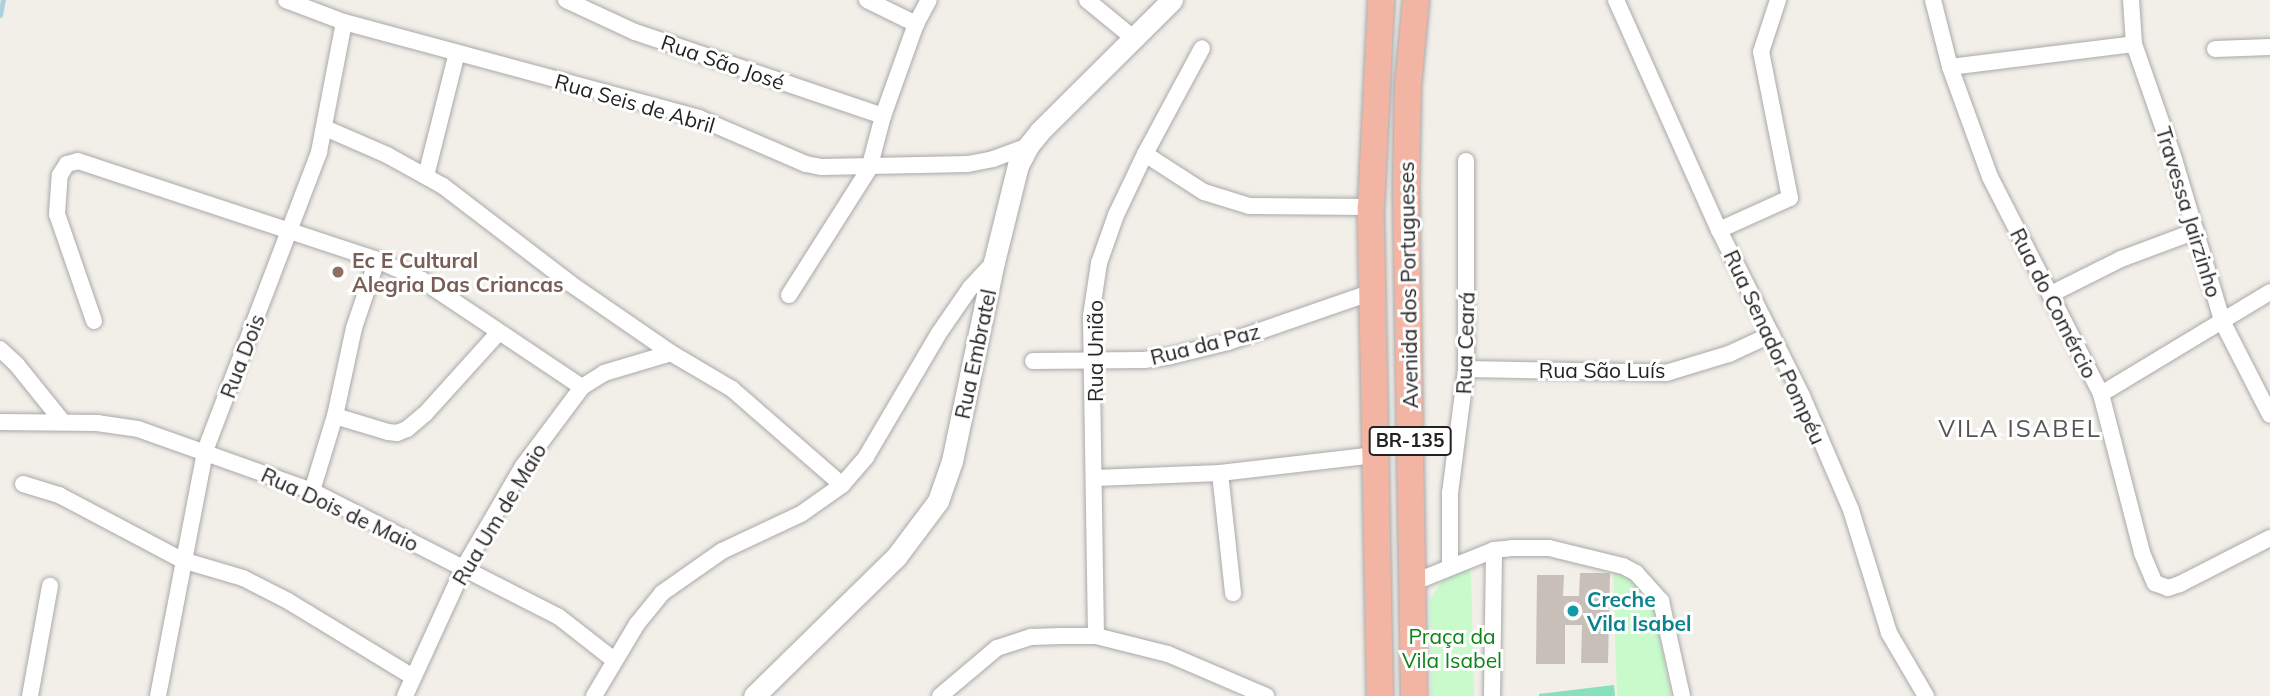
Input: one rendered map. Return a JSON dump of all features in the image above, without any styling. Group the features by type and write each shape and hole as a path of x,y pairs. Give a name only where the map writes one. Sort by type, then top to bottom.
{"highway":[{"name":"Avenida dos Portugueses","path":"1380,696 1371,207 1381,0"},
{"name":"Avenida dos Portugueses","path":"1413,696 1406,187 1408,86 1416,0"},
{"path":"1374,359 1392,352 1400,364 1400,466 1411,508"}],"street":[{"name":"Rua Seis de Abril","path":"286,0 344,22 699,118 806,163 822,167 869,169 968,164 993,159 1028,146"},
{"name":"Rua São José","path":"566,0 635,32 884,116"},
{"path":"867,0 916,24"},
{"path":"789,295 869,169 916,24 929,0"},
{"path":"1087,0 1132,37"},
{"name":"Rua Embratel","path":"754,696 897,557 938,501 952,461 973,373 994,262 1018,165 1028,146 1132,37 1172,0"},
{"name":"Rua Senador Pompéu","path":"1616,0 1719,230 1772,334 1851,510 1875,596 1889,633 1926,696"},
{"path":"1719,230 1790,198 1761,52 1778,0"},
{"name":"Rua do Comércio","path":"1933,0 1950,67 1990,177 2101,394 2148,571 2161,588 2180,584 2270,538"},
{"name":"Travessa Jairzinho","path":"2131,0 2134,44 2196,231 2223,323 2270,415"},
{"name":"Rua Dois","path":"158,696 205,451 290,234 326,128 344,22"},
{"path":"1950,67 2134,44"},
{"path":"2215,49 2270,47"},
{"name":"Rua União","path":"1096,636 1096,478 1091,316 1099,262 1116,215 1145,153 1202,48"},
{"path":"426,176 457,53"},
{"path":"326,128 443,186 571,284 671,353 732,388 842,485"},
{"path":"1145,153 1204,192 1249,206 1371,207"},
{"path":"94,321 57,214 60,175 67,164 78,161 290,234 377,260 422,280 582,387"},
{"name":"Rua Ceará","path":"1450,567 1450,494 1466,369 1466,161"},
{"path":"2052,294 2121,259 2196,231"},
{"path":"312,491 335,416 354,328 377,260"},
{"path":"594,696 637,624 675,583 722,551 801,514 842,485 873,446 939,333 970,288 994,262"},
{"name":"Rua da Paz","path":"1032,360 1144,360 1183,353 1228,342 1372,292"},
{"path":"2101,394 2223,323 2270,292"},
{"path":"335,416 388,432 397,433 407,429 425,414 499,332"},
{"name":"Rua São Luís","path":"1466,369 1665,373 1718,358 1772,334"},
{"path":"0,349 18,365 62,422"},
{"name":"Rua Um de Maio","path":"405,696 464,566 523,466 582,387 604,373 671,353"},
{"name":"Rua Dois de Maio","path":"0,422 62,422 138,429 312,491 464,566 559,617 614,660"},
{"path":"1096,478 1220,472 1375,455"},
{"path":"1220,472 1233,593"},
{"path":"23,484 59,495 182,560 243,578 413,677"},
{"path":"1412,583 1494,550 1549,548 1611,563 1636,573 1661,601 1682,696"},
{"path":"1492,696 1494,550"},
{"path":"30,696 50,586"},
{"path":"940,696 997,648 1010,642 1031,637 1096,636 1168,654 1266,696"}],"green space":[{"path":"1613,568 1627,572 1652,596 1671,696 1617,696"},
{"name":"Praça da Vila Isabel","path":"1466,569 1471,574 1474,696 1431,696 1430,600 1442,581"},
{"path":"1614,685 1615,696 1539,696 1539,694"}],"building":[{"name":"Creche Vila Isabel","path":"1580,573 1610,573 1608,663 1581,663 1582,625 1565,625 1565,664 1536,664 1537,575 1564,575 1563,596 1579,596"}],"waterway":[{"path":"0,15 3,0"}],"place":[{"name":"Ec E Cultural Alegria Das Criancas","path":"338,272"},
{"name":"Creche Vila Isabel","path":"1573,611"}],"district":[{"name":"VILA ISABEL","path":"2020,429"}]}
